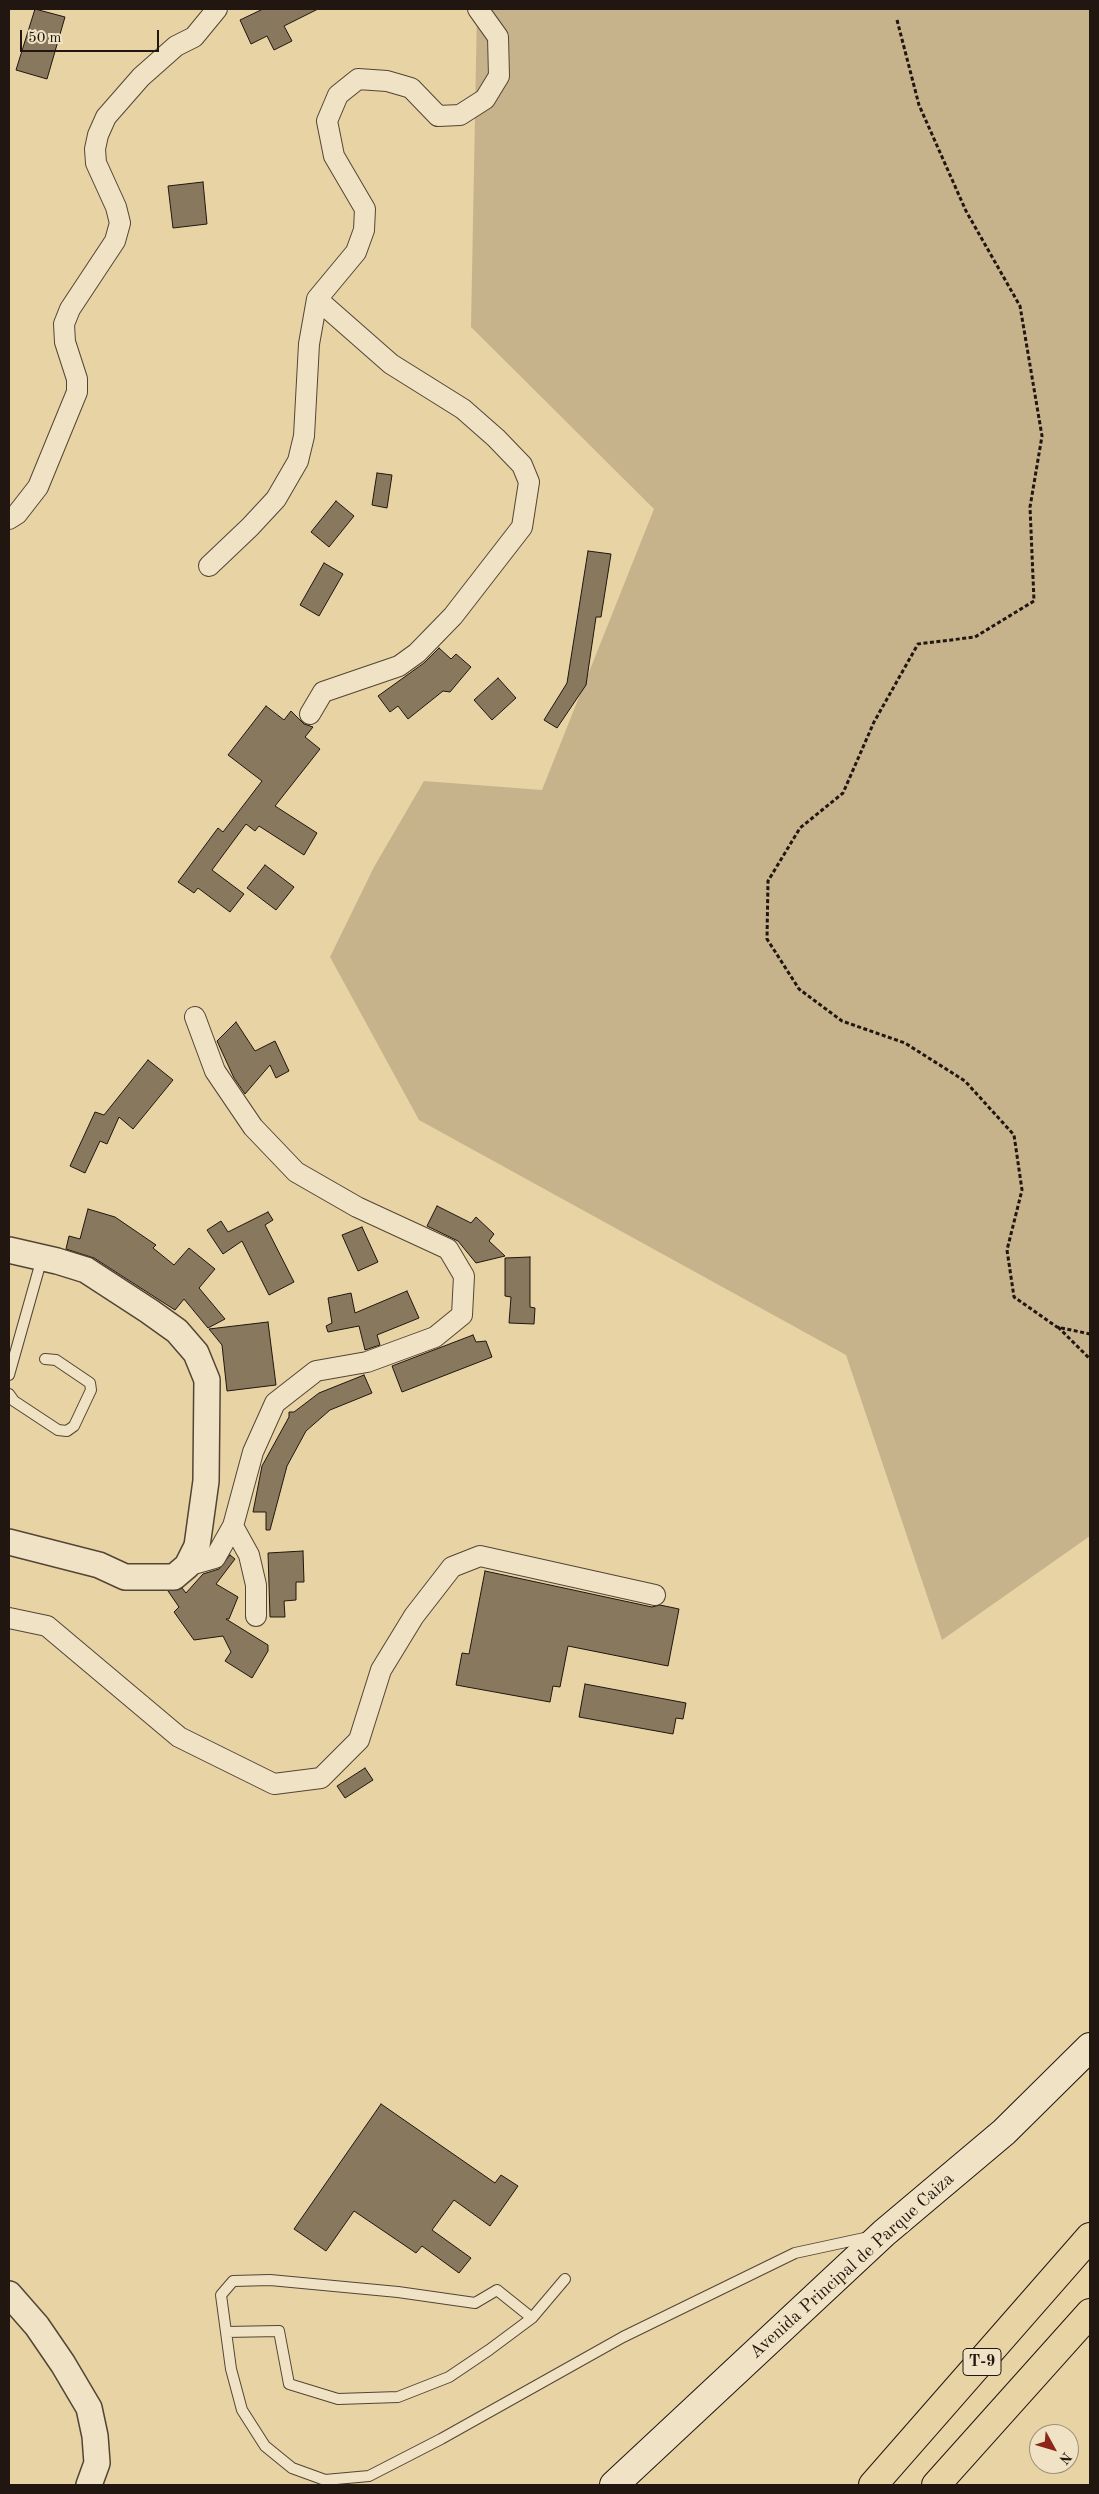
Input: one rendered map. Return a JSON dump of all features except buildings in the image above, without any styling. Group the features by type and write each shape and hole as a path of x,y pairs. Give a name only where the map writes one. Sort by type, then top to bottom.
{"highway":[{"name":"T-9","path":"873,2485 1090,2237"},
{"name":"T-9","path":"936,2485 1090,2313"}],"main road":[{"name":"Avenida Principal de Parque Caiza","path":"614,2485 884,2233 1004,2132 1090,2047"}],"street":[{"path":"9,520 17,514 38,487 77,392 77,379 65,342 64,324 70,309 115,241 120,223 116,207 96,164 95,148 98,134 106,117 141,76 176,46 194,37 217,9"},
{"path":"209,566 276,499 298,461 304,436 309,344 317,299 356,252 364,230 365,209 334,156 327,121 338,95 358,79 387,81 411,88 438,116 460,115 485,99 498,76 498,38 478,9"},
{"path":"310,714 323,692 399,666 417,653 453,616 522,527 529,482 522,465 496,438 463,409 391,364 317,299"},
{"path":"187,1566 215,1558 233,1526 253,1452 276,1403 316,1371 367,1362 435,1337 462,1315 464,1276 448,1249 357,1207 296,1172 253,1126 215,1071 196,1017"},
{"path":"9,1250 86,1270 177,1331 196,1353 207,1380 206,1481 197,1546 187,1566 174,1577 125,1577 99,1565 9,1542"},
{"path":"233,1526 249,1555 256,1585 256,1616"},
{"path":"9,1618 47,1626 179,1737 274,1784 320,1778 360,1740 381,1670 414,1616 452,1567 480,1556 655,1595"},
{"path":"9,2294 37,2326 64,2364 89,2408 95,2436 97,2463 89,2485"}],"lane":[{"path":"9,1375 42,1258"},
{"path":"9,1394 14,1400 58,1430 67,1431 74,1426 91,1390 90,1383 56,1360 45,1359"},
{"path":"532,2318 497,2290 475,2303 398,2292 280,2281 233,2280 221,2295 231,2369 242,2410 265,2446 292,2468 325,2480 369,2476 441,2439 623,2337 795,2253 884,2233"},
{"path":"226,2332 279,2331 289,2384 338,2399 398,2397 449,2377 532,2318 565,2279"}],"path":[{"path":"898,20 919,105 966,211 1020,306 1042,436 1030,507 1034,601 975,637 918,644 874,722 843,794 800,828 768,881 767,939 799,989 842,1021 904,1043 965,1081 1014,1135 1022,1190 1007,1250 1014,1297 1057,1327 1090,1359"},
{"path":"1057,1327 1090,1334"}],"shaded area":[{"path":"477,9 1090,9 1090,1536 942,1640 846,1355 419,1120 330,957 374,867 424,781 542,790 654,509 471,327"}]}
